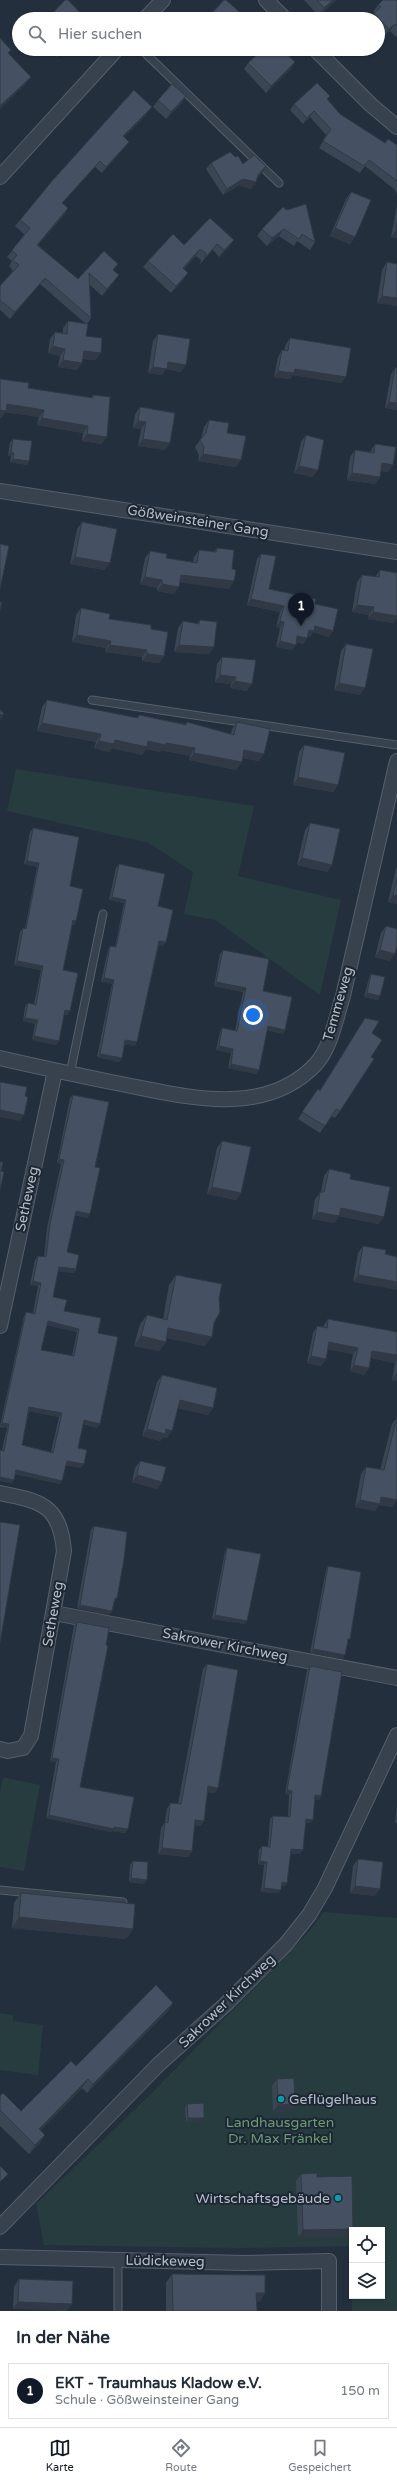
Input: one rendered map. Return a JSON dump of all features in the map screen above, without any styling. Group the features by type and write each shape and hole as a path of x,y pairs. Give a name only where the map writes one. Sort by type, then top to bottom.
{"street":[{"path":"152,12 163,0"},
{"path":"266,0 278,12"},
{"path":"0,177 111,56"},
{"path":"322,56 371,105 397,126"},
{"name":"Gößweinsteiner Gang","path":"0,491 397,552"},
{"name":"Temmeweg","path":"0,1058 70,1074 209,1099 239,1099 284,1088 315,1065 323,1054 343,996 397,761"},
{"name":"Setheweg","path":"0,1326 55,1071"},
{"name":"Setheweg","path":"0,1493 31,1499 46,1506 62,1533 64,1551 31,1736 22,1748 8,1751 0,1749"},
{"name":"Sakrower Kirchweg","path":"54,1613 397,1678"},
{"name":"Sakrower Kirchweg","path":"0,2226 159,2064 221,2010 286,1944 309,1915 325,1888 397,1735"},
{"name":"Lüdickeweg","path":"0,2257 244,2263 329,2261 329,2311"}],"lane":[{"path":"148,56 279,183"},
{"path":"92,700 397,745"},
{"path":"70,1074 103,914"},
{"path":"0,1890 123,1902"},
{"path":"118,2260 118,2311"}],"green space":[{"path":"16,769 254,806 238,876 341,900 320,995 215,920 184,914 193,872 149,843 7,811"},
{"path":"3,1777 40,1785 24,1871 0,1867 0,1794"},
{"name":"Landhausgarten Dr. Max Fränkel","path":"324,1912 397,1918 397,2311 352,2311 352,2299 385,2299 385,2227 349,2227 349,2246 237,2248 44,2245 36,2204 151,2094 307,1934"},
{"path":"0,2013 13,2015 13,2021 43,2025 38,2075 0,2070"}],"building":[{"path":"65,0 68,0 79,12 54,12"},
{"path":"224,0 226,0 239,12 213,12"},
{"path":"317,0 333,0 324,8"},
{"path":"383,0 397,1 397,26 395,24 389,29 385,25 385,12 375,12 381,7 378,5"},
{"path":"0,38 11,50 8,53 31,77 0,106"},
{"path":"256,56 289,56 295,62 271,86 248,63"},
{"path":"317,83 330,96 327,99 340,114 385,143 388,139 397,145 397,181 369,160 364,166 323,141 331,129 314,111 307,118 294,104"},
{"path":"172,84 186,96 171,112 158,100"},
{"path":"134,90 152,107 123,136 129,142 106,167 100,161 62,203 68,208 37,245 78,279 104,251 118,264 113,270 119,275 107,289 89,273 91,318 45,278 15,312 0,300 0,286 19,265 13,260 17,255 12,250 30,228 20,220 52,181"},
{"path":"230,152 235,157 238,156 243,164 254,155 266,166 258,175 256,182 243,179 227,189 211,163"},
{"path":"351,192 371,200 355,237 335,228"},
{"path":"306,204 315,242 302,234 299,239 284,229 272,238 262,229 283,207 287,210"},
{"path":"210,218 234,240 224,250 217,244 205,258 206,253 200,249 183,268 188,273 176,286 148,261 173,234 184,245"},
{"path":"387,262 397,264 397,298 382,296"},
{"path":"68,321 88,324 86,336 102,338 101,353 84,351 82,363 63,360 65,349 53,346 55,332 67,334"},
{"path":"158,334 190,339 186,365 168,362 167,369 153,367"},
{"path":"290,338 351,348 346,377 295,369 294,373 278,371 282,350 288,351"},
{"path":"395,368 397,368 397,403 389,402"},
{"path":"0,379 29,383 28,388 93,398 93,395 110,397 107,437 87,434 88,426 42,418 44,410 7,404 6,411 0,410"},
{"path":"140,407 175,413 170,443 143,439 146,422 138,421"},
{"path":"209,420 229,423 227,433 246,436 241,460 203,454 204,447 200,440 206,433"},
{"path":"306,435 324,440 318,470 299,466"},
{"path":"13,439 32,441 29,461 13,459 14,453 11,452"},
{"path":"375,444 396,447 393,465 382,463 380,477 352,473 355,450 374,453"},
{"path":"82,522 117,529 110,563 75,557"},
{"path":"0,544 9,546 0,589"},
{"path":"217,548 234,550 232,569 236,570 234,581 181,575 179,587 162,584 162,580 145,577 150,551 167,554 166,558 197,563 199,550 216,552"},
{"path":"261,554 276,556 269,589 316,599 315,604 338,609 333,631 315,626 314,631 309,630 307,638 297,636 296,645 280,641 284,622 280,621 284,606 251,599"},
{"path":"380,570 397,573 397,616 373,612 374,607 357,605 362,575 379,577"},
{"path":"81,608 110,614 109,619 151,625 151,629 168,632 164,656 147,654 147,650 110,645 111,641 77,635"},
{"path":"200,620 217,622 214,647 179,645 183,621 199,624"},
{"path":"346,644 373,649 365,688 339,683"},
{"path":"222,657 256,660 252,684 235,681 236,677 220,675"},
{"path":"47,700 138,718 139,715 186,725 187,722 234,735 237,722 270,729 264,754 244,750 242,762 194,753 195,748 166,743 165,745 148,741 147,747 115,740 114,744 99,741 101,734 42,723"},
{"path":"0,709 4,714 0,715"},
{"path":"304,745 345,753 338,785 298,777"},
{"path":"310,823 340,829 332,865 302,858"},
{"path":"33,828 79,837 70,886 83,889 76,921 73,920 63,970 78,973 70,1011 65,1010 59,1041 34,1036 38,1020 25,1018 28,1003 36,1005 43,966 17,961 23,928 26,929 39,863 27,861"},
{"path":"119,864 165,874 158,906 173,910 166,942 159,941 137,1042 125,1040 122,1058 100,1054 114,980 104,978 110,946 116,947 126,900 112,897"},
{"path":"397,877 397,896 393,895"},
{"path":"386,926 397,929 397,945 395,954 380,950"},
{"path":"223,950 269,959 263,991 292,997 285,1030 268,1026 259,1070 231,1064 233,1049 219,1046 222,1028 237,1031 246,988 216,982"},
{"path":"371,974 385,977 380,996 367,993"},
{"path":"365,1018 379,1021 372,1033 382,1040 371,1057 374,1059 340,1111 336,1109 325,1126 302,1112 318,1089 320,1091"},
{"path":"0,1082 27,1087 25,1096 28,1097 24,1115 0,1110"},
{"path":"73,1095 109,1102 95,1167 100,1168 90,1214 76,1211 67,1252 79,1255 76,1269 59,1267 53,1297 67,1300 64,1311 101,1318 98,1333 118,1337 100,1424 84,1420 78,1448 87,1450 84,1464 67,1461 62,1481 16,1470 14,1480 0,1477 0,1450 4,1451 9,1424 2,1423 26,1312 35,1314 41,1283 33,1281 38,1256 46,1257 50,1224 64,1160 59,1159","holes":["48,1321 79,1329 74,1356 41,1350","29,1407 62,1413 53,1453 22,1445"]},
{"path":"222,1141 251,1147 241,1193 212,1187"},
{"path":"0,1162 3,1162 1,1171 4,1172 0,1190"},
{"path":"329,1169 351,1174 350,1179 390,1187 384,1217 341,1208 339,1216 317,1212 320,1192 324,1192"},
{"path":"363,1246 386,1250 385,1254 397,1257 397,1282 358,1275"},
{"path":"176,1275 222,1284 219,1298 220,1312 214,1323 212,1337 168,1328 166,1342 141,1336 147,1315 167,1320"},
{"path":"328,1319 397,1332 397,1355 372,1351 369,1368 354,1365 358,1348 329,1342 326,1359 311,1356 317,1326 327,1328"},
{"path":"162,1375 217,1388 213,1408 180,1400 172,1431 166,1429 165,1434 147,1429"},
{"path":"397,1417 397,1500 381,1497 380,1504 360,1500 366,1467 384,1470"},
{"path":"140,1461 166,1467 162,1482 137,1475"},
{"path":"0,1522 20,1525 0,1643"},
{"path":"94,1526 127,1532 117,1598 115,1598 112,1611 80,1605"},
{"path":"227,1548 261,1554 247,1621 215,1615"},
{"path":"328,1566 361,1572 350,1639 348,1639 345,1655 313,1649"},
{"path":"77,1622 109,1628 106,1645 108,1646 80,1787 134,1797 128,1829 114,1827 114,1829 49,1815 59,1759 52,1758"},
{"path":"207,1664 238,1670 218,1788 208,1786 204,1821 195,1820 192,1851 162,1848 165,1822 168,1823 170,1803 181,1804"},
{"path":"310,1666 342,1672 321,1796 315,1795 313,1820 306,1819 303,1850 291,1849 287,1883 282,1882 281,1890 264,1888 267,1862 260,1861 262,1846 270,1847 273,1816 290,1817 292,1791 287,1790"},
{"path":"358,1859 383,1862 380,1889 355,1886"},
{"path":"133,1861 148,1862 147,1880 131,1878"},
{"path":"21,1893 135,1904 133,1929 19,1917"},
{"path":"156,1985 173,2003 93,2084 88,2079 39,2129 45,2135 35,2145 0,2110 0,2096 3,2093 21,2111 71,2061 76,2066"},
{"path":"294,2078 295,2104 278,2105 277,2079"},
{"path":"204,2103 204,2118 188,2118 187,2104"},
{"path":"0,2166 8,2174 0,2182"},
{"path":"317,2173 317,2177 352,2176 353,2227 349,2227 349,2229 303,2230 301,2174"},
{"path":"172,2274 265,2275 265,2293 256,2293 257,2311 173,2311"},
{"path":"19,2279 73,2281 72,2304 18,2302"}],"place":[{"name":"EKT - Traumhaus Kladow e.V.","path":"301,626"},
{"name":"Geflügelhaus","path":"281,2099"},
{"name":"Wirtschaftsgebäude","path":"338,2198"}]}
